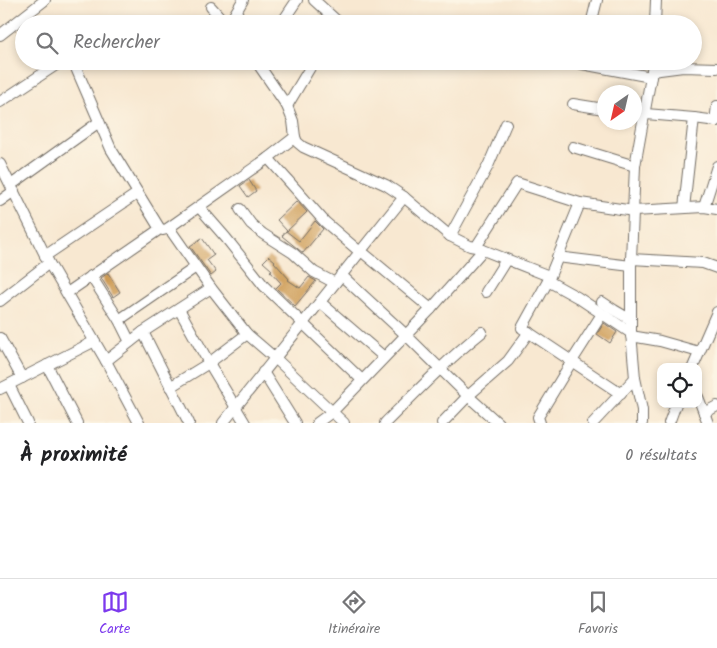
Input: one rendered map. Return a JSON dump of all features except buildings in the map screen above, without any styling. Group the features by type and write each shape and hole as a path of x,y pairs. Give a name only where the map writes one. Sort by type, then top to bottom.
{"street":[{"path":"26,15 45,0"},
{"path":"234,15 243,0"},
{"path":"287,15 297,0"},
{"path":"314,0 330,15"},
{"path":"593,15 597,0"},
{"path":"655,15 656,0"},
{"path":"211,7 219,15"},
{"path":"0,35 15,23"},
{"path":"702,67 717,68"},
{"path":"0,102 48,70"},
{"path":"77,70 111,148 138,193 247,334 344,423"},
{"path":"262,70 288,106 293,121 295,137 302,147 386,185 404,197 450,236 548,278 608,314 631,335 699,352"},
{"path":"288,106 309,70"},
{"path":"642,103 652,70"},
{"path":"573,104 597,108"},
{"path":"642,113 716,121 717,106"},
{"path":"684,208 694,118"},
{"path":"0,201 12,188 100,122"},
{"path":"450,236 488,166 506,124"},
{"path":"638,130 631,263 631,335 642,410 642,423"},
{"path":"67,293 199,206 295,137"},
{"path":"573,147 635,166"},
{"path":"268,158 325,222 431,309"},
{"path":"0,164 47,259 106,361 139,423"},
{"path":"704,207 717,166"},
{"path":"317,423 332,412 431,309 479,249 517,183 580,203 634,211 704,207 717,209"},
{"path":"0,301 47,259 138,193"},
{"path":"223,423 404,197"},
{"path":"580,203 548,278 522,328 621,394"},
{"path":"199,206 264,286 362,380"},
{"path":"240,209 251,224 262,234 293,252 314,272 338,279 406,335 498,423"},
{"path":"557,257 631,263 703,263 717,268"},
{"path":"486,292 506,260"},
{"path":"118,320 196,267"},
{"path":"91,276 130,342"},
{"path":"106,361 143,332 211,288"},
{"path":"320,302 384,357"},
{"path":"602,302 608,314 631,320"},
{"path":"179,309 245,423"},
{"path":"540,423 538,417 572,361 608,314"},
{"path":"695,363 716,315"},
{"path":"143,332 189,423"},
{"path":"385,423 440,368 482,332"},
{"path":"442,423 468,396 508,361 529,332"},
{"path":"170,386 209,363 247,334"},
{"path":"0,338 22,378"},
{"path":"28,423 4,387 94,340"},
{"path":"46,365 77,423"},
{"path":"263,372 295,423"},
{"path":"593,423 636,378"},
{"path":"706,418 717,406"},
{"path":"668,423 674,408"}]}
